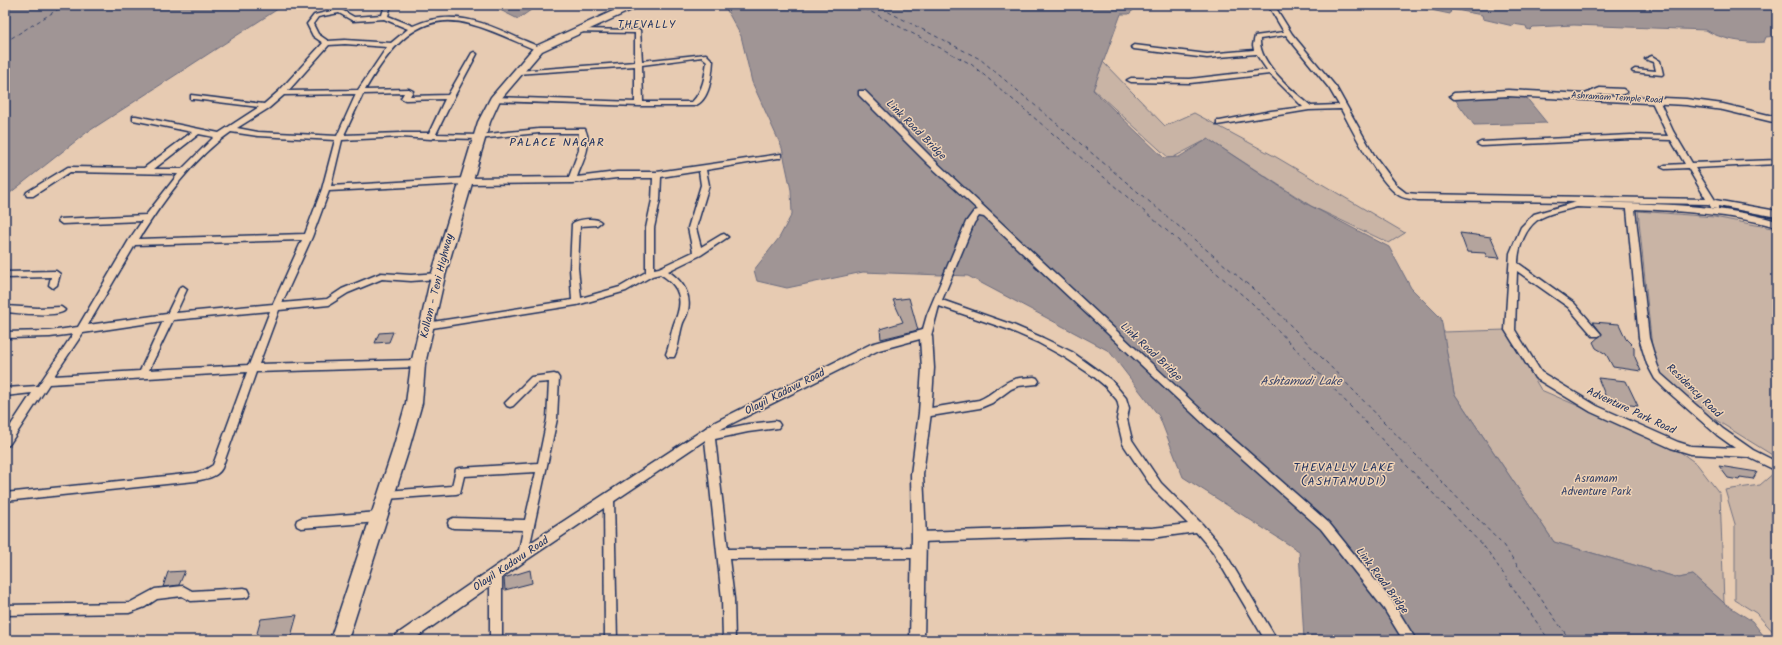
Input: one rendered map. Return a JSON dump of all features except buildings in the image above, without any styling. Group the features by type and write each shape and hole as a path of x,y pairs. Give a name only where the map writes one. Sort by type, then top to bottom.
{"main road":[{"name":"Kollam - Teni Highway","path":"339,640 414,404 418,364 438,276 478,137 495,100 538,49 634,5"}],"street":[{"path":"385,17 388,5"},
{"path":"1271,5 1288,33 1332,88 1371,156 1394,188 1404,195 1418,197 1620,199 1713,202 1777,214"},
{"path":"392,46 345,42 327,43 315,35 310,24 316,16 340,11 353,19 385,17 414,29"},
{"path":"5,497 195,477 213,472 216,468 270,320 308,238 326,189 330,164 338,138 371,74 395,42 414,29 429,22 452,18 470,21 538,49"},
{"path":"575,31 638,31 637,64 639,104"},
{"path":"1288,33 1257,37 1256,46 1278,81 1309,108"},
{"path":"5,442 91,314 132,242 185,172 221,136 232,130 282,93 327,43"},
{"path":"1134,47 1207,56 1259,52"},
{"path":"432,137 450,97 474,54"},
{"path":"495,100 694,104 698,101 708,80 710,62 704,56 637,64 518,73"},
{"path":"1635,71 1660,74 1657,62 1652,58 1648,59"},
{"path":"1131,80 1190,81 1271,72"},
{"path":"1587,97 1593,92 1603,90 1635,94 1654,100 1674,138 1713,202 1718,213"},
{"path":"282,93 361,93 409,91 405,98 450,97"},
{"path":"1611,91 1618,99"},
{"name":"Link Road Bridge","path":"862,93 986,214 1210,424 1325,526 1388,605 1410,640"},
{"name":"Ashramam Temple Road","path":"1454,96 1508,93 1686,102 1723,107 1766,116 1777,120"},
{"path":"194,97 266,106"},
{"path":"1220,123 1271,113 1309,108 1343,107"},
{"path":"136,118 221,136"},
{"path":"232,130 258,134 338,138 401,135 478,137 539,131 582,131 585,139 582,156 576,166 572,180"},
{"path":"146,171 198,131"},
{"path":"1481,144 1631,137 1674,138"},
{"path":"326,189 465,181 572,180 617,175 658,174 778,156"},
{"path":"1665,167 1777,162"},
{"path":"698,253 692,228 705,185 702,168"},
{"path":"30,194 68,169 185,172"},
{"path":"650,273 650,228 656,200 658,174"},
{"name":"Adventure Park Road","path":"1749,453 1691,450 1675,445 1594,409 1538,375 1510,330 1514,253 1524,229 1537,216 1577,204 1685,208 1777,224"},
{"name":"Residency Road","path":"1631,206 1644,338 1652,364 1658,376 1720,432 1749,453 1777,467"},
{"path":"917,640 919,537 917,474 925,413 928,368 926,336 937,302 970,222 977,213 986,214"},
{"path":"62,221 149,218"},
{"path":"577,302 574,268 576,224 597,222"},
{"path":"426,326 577,302 623,289 650,273 661,271 698,253 724,237"},
{"path":"132,242 308,238"},
{"path":"1513,264 1571,305 1596,334"},
{"path":"661,271 674,279 682,290 684,301 683,312 677,326 674,346 671,354"},
{"path":"5,275 56,274 53,285"},
{"path":"5,335 50,334 170,317 329,302 345,291 381,276 411,278 438,276"},
{"path":"143,374 183,289"},
{"path":"937,302 1010,326 1068,355 1096,373 1121,398 1124,408 1122,419 1127,441 1157,486 1198,527 1217,549 1271,640"},
{"path":"5,309 38,311 61,310"},
{"name":"Olayil Kadavu Road","path":"401,640 523,555 710,434 875,347 911,336 923,334 926,336"},
{"path":"48,380 253,368 418,364"},
{"path":"510,402 534,380 554,378 552,419 523,555"},
{"path":"925,413 980,404 1017,382 1034,381"},
{"path":"5,392 41,389"},
{"path":"729,640 728,599 710,434 775,425"},
{"path":"386,495 456,490 460,472 542,467"},
{"path":"609,499 611,640"},
{"path":"301,523 379,517"},
{"path":"453,523 529,525"},
{"path":"919,537 1079,532 1152,533 1198,527"},
{"path":"723,554 919,552"},
{"path":"496,574 496,640"},
{"path":"5,610 129,608 141,603 155,594 183,591 191,596 244,593"}],"green space":[{"path":"1103,62 1165,126 1194,113 1276,157 1405,233 1389,243 1311,206 1208,139 1170,159 1093,89"},
{"path":"1638,211 1714,217 1777,229 1777,458 1711,417 1654,367"},
{"name":"Asramam Adventure Park","path":"1506,330 1541,390 1672,446 1697,464 1720,494 1724,603 1693,575 1679,578 1554,542 1454,393 1443,332"},
{"path":"1775,472 1777,474 1777,636 1756,613 1735,600 1735,524 1725,490 1760,485"}],"water":[{"path":"5,5 284,5 86,133 5,197"},
{"path":"490,5 538,5 518,19"},
{"name":"Ashtamudi Lake","path":"724,5 1139,5 1129,14 1121,14 1093,90 1164,158 1179,157 1208,139 1305,203 1389,247 1411,288 1441,318 1454,393 1554,542 1679,578 1693,575 1724,603 1752,621 1767,640 1304,640 1299,551 1183,477 1159,416 1109,351 968,276 863,272 787,288 757,281 754,270 779,238 792,214 791,190 782,148 752,82 741,36"},
{"path":"1407,5 1777,5 1777,36 1766,37 1764,42 1757,42 1726,38 1706,30 1574,25 1533,27 1530,30 1527,29 1526,26 1513,24 1513,26 1483,19 1482,15 1451,9 1450,14"},
{"path":"1525,96 1547,123 1474,125 1454,98"}],"ferry route":[{"path":"5,42 65,5"},
{"path":"858,5 971,64 1253,304 1487,550 1549,640"},
{"path":"875,5 980,59 1265,299 1503,545 1570,640"}],"district":[{"name":"THEVALLY","path":"647,25"},
{"name":"PALACE NAGAR","path":"557,142"},
{"name":"THEVALLY LAKE (ASHTAMUDI)","path":"1344,474"}]}
